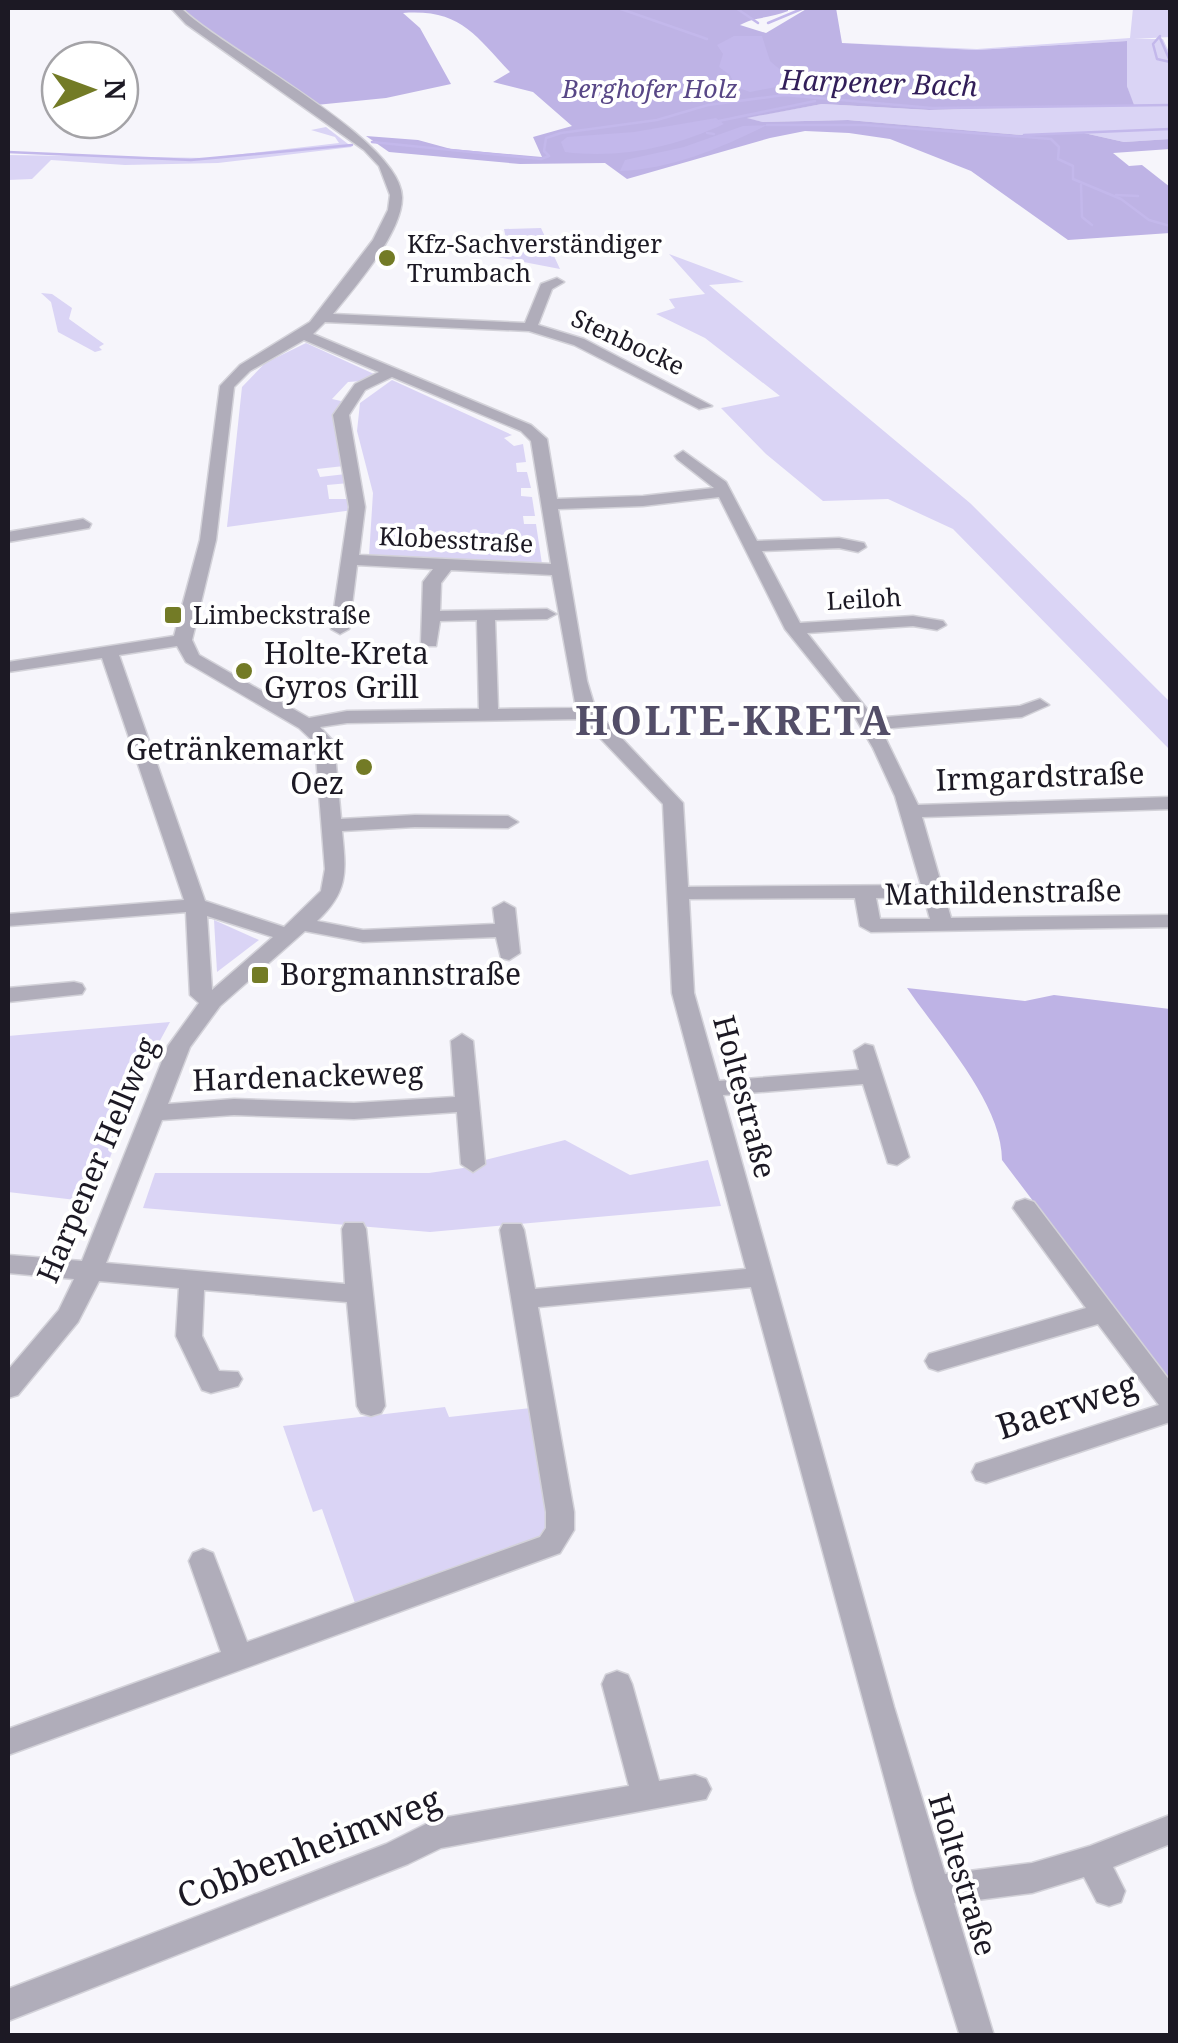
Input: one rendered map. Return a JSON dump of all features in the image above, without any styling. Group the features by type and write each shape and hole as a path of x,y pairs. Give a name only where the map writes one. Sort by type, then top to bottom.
{"street":[{"path":"176,8 385,163 394,180 396,203 388,230 322,318 304,335 240,370 227,386 211,524 183,640 192,658 306,724 347,716 587,714 537,435 304,335"},
{"name":"Stenbocke","path":"530,328 546,287 557,282"},
{"name":"Stenbocke","path":"322,318 530,328 579,342 704,406"},
{"name":"Klobesstraße","path":"340,629 356,490 341,414 360,387 392,371"},
{"path":"684,456 725,492 794,628 870,724 912,811 942,924"},
{"path":"550,504 725,492"},
{"path":"8,536 83,524"},
{"path":"750,546 839,543 858,547"},
{"name":"Klobesstraße","path":"350,560 560,570"},
{"path":"430,642 432,582 444,566"},
{"path":"430,616 547,614"},
{"path":"486,615 489,716"},
{"name":"Leiloh","path":"794,628 913,620 936,625"},
{"path":"8,667 183,640"},
{"path":"109,652 196,904 201,995 212,1001"},
{"path":"870,724 1022,711 1040,705"},
{"name":"Holtestraße","path":"587,714 673,804 683,993 758,1277 931,1890 978,2036"},
{"name":"Harpener Hellweg","path":"8,1388 69,1315 91,1270 179,1046 212,1001 324,902 336,879 327,752 321,736 306,724"},
{"name":"Irmgardstraße","path":"912,811 1170,803"},
{"path":"332,826 415,820 508,822"},
{"name":"Mathildenstraße","path":"864,890 870,926 1170,920"},
{"name":"Mathildenstraße","path":"678,893 933,891"},
{"path":"8,920 196,904 295,929 363,936 505,919 509,954"},
{"path":"8,995 74,989"},
{"name":"Hardenackeweg","path":"462,1041 473,1164"},
{"path":"864,1052 898,1157"},
{"path":"708,1089 872,1076"},
{"name":"Hardenackeweg","path":"152,1113 234,1107 354,1112 466,1104"},
{"path":"1025,1208 1170,1400"},
{"path":"354,1229 371,1406"},
{"path":"8,1742 550,1546 560,1530 512,1230"},
{"path":"8,1264 359,1294"},
{"path":"524,1300 758,1277"},
{"path":"192,1280 189,1336 211,1383 229,1379"},
{"path":"938,1361 1106,1312"},
{"name":"Baerweg","path":"986,1472 1170,1412"},
{"path":"203,1561 238,1658"},
{"path":"617,1684 648,1798"},
{"name":"Cobbenheimweg","path":"8,2005 396,1854 436,1834 695,1790"},
{"path":"931,1890 1032,1878 1092,1860 1170,1829"},
{"path":"1092,1860 1110,1892"}],"shaded area":[{"path":"1133,8 1170,8 1170,37 1134,39 1163,39 1170,54 1170,139 1124,142 1084,133 1021,135 848,120 763,122 744,118 822,104 929,110 1133,105 1127,86 1127,41 976,50 842,43 977,49 1130,38"},
{"path":"734,36 762,36 770,61 792,80 791,84 750,92 736,87 730,75 719,67 723,54 717,45"},
{"path":"716,118 724,124 647,149 586,154 565,152 561,142 567,137 634,132"},
{"path":"767,125 696,156 620,171 625,160 684,147 743,126"},
{"path":"326,127 352,147 218,163 125,165 51,160 32,179 8,180 8,155 208,158 339,143 335,137 311,130"},
{"path":"541,228 560,269 487,255 507,244 504,229"},
{"path":"669,254 744,282 709,285 970,503 1170,702 1170,750 953,529 888,499 823,501 766,454 721,408 780,396 705,338 656,314 675,308 669,299 705,294"},
{"path":"41,293 52,294 72,308 69,319 104,344 99,347 102,350 95,352 58,332 51,302"},
{"path":"306,343 374,374 362,381 348,382 332,399 341,401 335,419 344,466 317,469 320,477 346,474 349,483 327,485 329,499 351,499 353,510 227,527 242,387 265,363"},
{"path":"392,380 512,435 504,438 514,446 523,444 526,462 516,463 517,472 527,472 531,488 521,488 521,496 532,497 535,516 523,516 524,524 536,524 542,564 369,556 373,493 357,431 360,403"},
{"path":"214,920 259,940 217,972"},
{"path":"170,1022 142,1074 93,1202 8,1192 8,1036"},
{"path":"565,1140 630,1175 708,1160 721,1206 430,1232 143,1208 155,1173 429,1173 477,1166 477,1162"},
{"path":"445,1407 449,1417 531,1408 552,1529 543,1542 355,1603 322,1509 313,1512 283,1426"}],"green space":[{"name":"Berghofer Holz","path":"183,8 788,8 740,25 766,33 808,8 836,8 842,43 976,50 1127,41 1127,86 1134,105 929,110 822,104 747,118 763,122 848,120 1021,135 1084,133 1124,142 1170,139 1170,149 1113,153 1129,166 1142,165 1170,187 1170,233 1068,240 971,171 890,139 849,133 805,131 770,138 627,179 605,163 520,164 389,152 366,136 542,157 533,137 572,126 533,92 493,82 510,72 464,27 439,15 403,13 420,28 451,84 386,98 316,105 200,25"},
{"path":"907,988 1025,1001 1054,995 1170,1009 1170,1382 1002,1160 992,1116 980,1093"}],"waterway":[{"path":"618,8 707,39"},
{"path":"736,8 758,23"},
{"path":"768,23 804,8"},
{"path":"1160,36 1153,44 1157,59 1170,62"},
{"path":"1160,38 1170,61"},
{"name":"Harpener Bach","path":"372,142 541,159 549,156 544,151 546,138 561,133 657,120 708,105 784,95 932,108 1170,105"},
{"path":"714,122 815,101"},
{"path":"767,125 866,125 1051,139 1059,147 1058,159 1073,166 1073,179 1121,199 1149,220 1170,226"},
{"path":"1024,135 1170,129"},
{"path":"707,133 714,134"},
{"name":"Harpener Bach","path":"8,152 191,160 352,145"},
{"path":"1081,185 1082,217 1092,225"},
{"path":"1116,195 1138,196"}],"place":[{"name":"Kfz-Sachverständiger Trumbach","path":"387,258"},
{"name":"Limbeckstraße","path":"173,615"},
{"name":"Holte-Kreta Gyros Grill","path":"244,671"},
{"name":"Getränkemarkt Oez","path":"364,767"},
{"name":"Borgmannstraße","path":"260,975"}],"district":[{"name":"HOLTE-KRETA","path":"734,721"}]}
